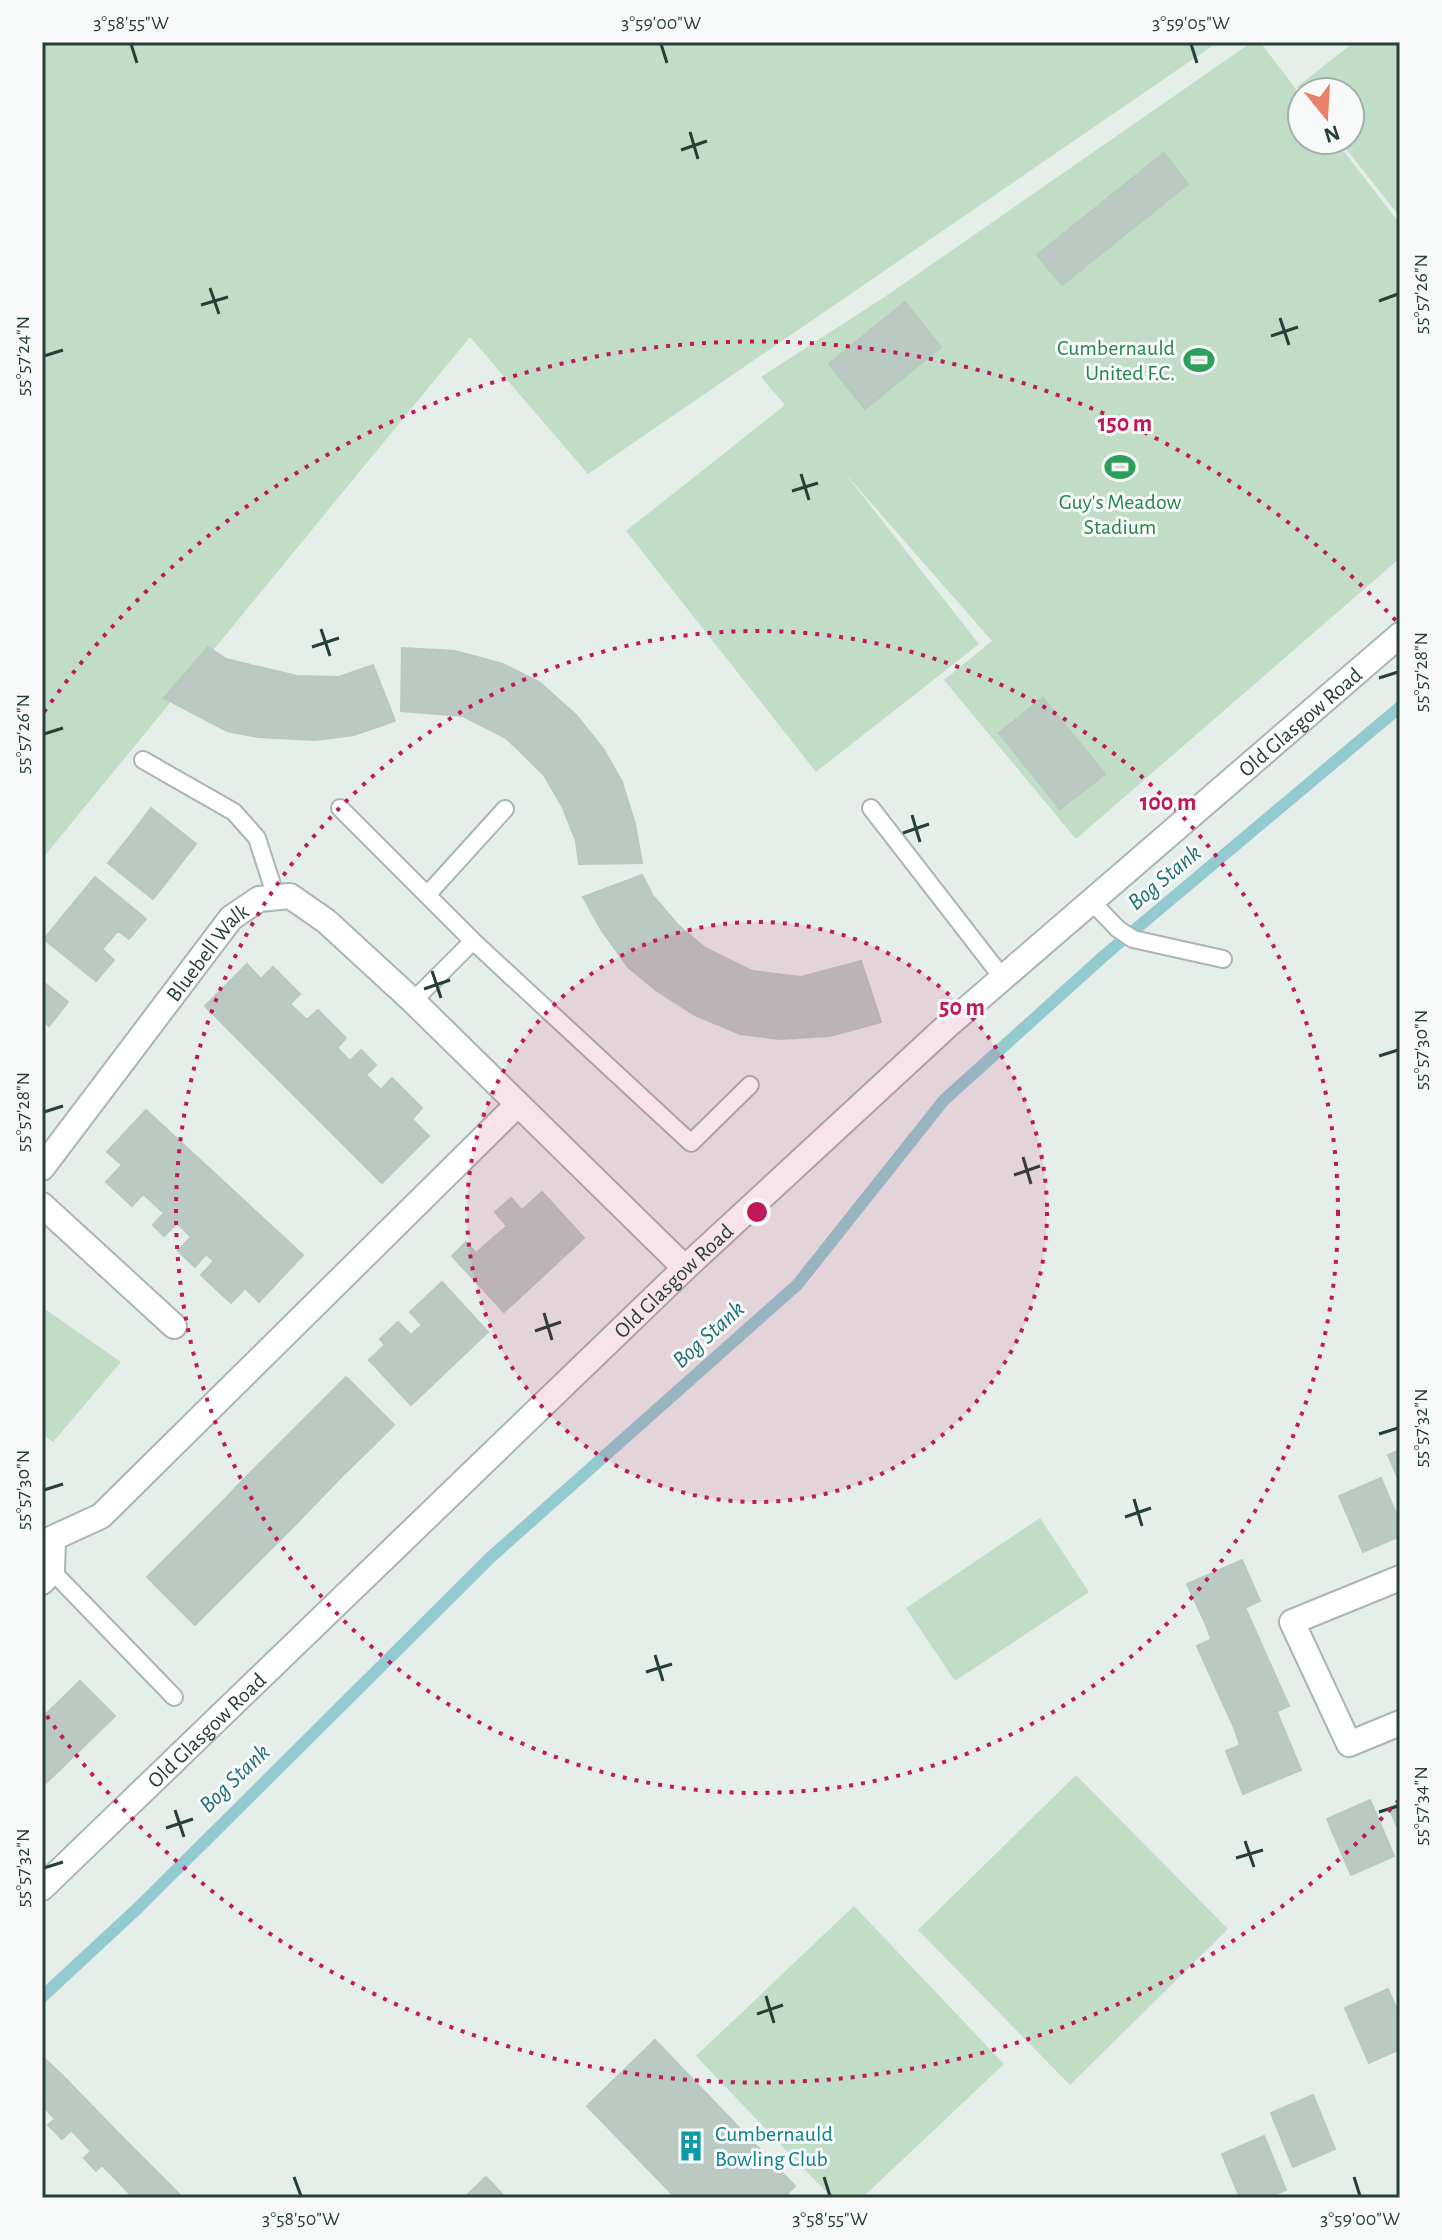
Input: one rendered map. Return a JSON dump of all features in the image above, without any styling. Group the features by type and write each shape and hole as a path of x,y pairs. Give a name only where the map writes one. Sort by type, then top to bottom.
{"street":[{"name":"Old Glasgow Road","path":"42,1888 685,1268 947,1026 1400,635"},
{"name":"Bluebell Walk","path":"42,1168 231,918 259,899 290,896 326,921 413,1001 685,1268"},
{"path":"47,1577 47,1535 101,1516 517,1105"},
{"path":"42,1205 174,1326"},
{"path":"1400,1578 1292,1622 1349,1744 1400,1723"}],"lane":[{"path":"143,760 234,812 257,838 276,897"},
{"path":"340,808 473,941 691,1143 750,1085"},
{"path":"871,808 1002,977"},
{"path":"427,895 505,809"},
{"path":"1091,901 1118,929 1133,939 1223,959"},
{"path":"413,1001 473,941"},
{"path":"47,1577 174,1697"}],"green space":[{"path":"42,42 1218,42 588,474 470,337 42,859"},
{"name":"Guy's Meadow Stadium","path":"1252,42 1260,42 1286,76 1286,156 1347,156 1400,224 1400,558 1076,839 944,680 992,641 844,472 979,644 816,772 626,531 785,405 761,377 886,296"},
{"path":"1354,42 1400,42 1400,217 1352,156 1366,156 1366,76 1311,76"},
{"path":"42,1307 121,1362 53,1442 42,1434"},
{"path":"1040,1518 1089,1592 955,1681 906,1608"},
{"path":"1076,1775 1228,1929 1070,2085 918,1930"},
{"path":"854,1906 1004,2064 862,2198 832,2198 696,2056"}],"building":[{"path":"1164,153 1188,184 1062,285 1037,255"},
{"path":"905,302 941,347 865,409 829,364"},
{"path":"208,647 226,659 297,676 339,677 373,665 395,721 354,735 315,740 258,737 227,731 164,698"},
{"path":"402,648 455,651 503,664 539,682 576,715 604,750 622,782 635,824 642,863 579,864 576,841 562,806 544,775 506,738 463,716 401,711"},
{"path":"1043,698 1105,774 1060,809 999,733"},
{"path":"151,808 196,844 175,871 130,836"},
{"path":"130,836 175,871 153,899 108,863"},
{"path":"642,875 653,896 678,925 705,948 752,971 801,977 861,961 881,1022 830,1036 780,1039 740,1034 695,1015 657,991 628,967 602,931 583,897"},
{"path":"95,877 146,919 129,939 118,931 102,949 114,960 96,981 44,939"},
{"path":"247,964 261,979 273,967 300,994 290,1004 307,1020 318,1010 346,1038 337,1048 350,1061 361,1050 376,1065 366,1075 381,1090 392,1078 422,1108 412,1119 429,1136 382,1183 205,1006"},
{"path":"42,981 68,1002 49,1026 42,1020"},
{"path":"146,1110 303,1255 259,1302 245,1288 231,1303 201,1275 214,1261 206,1254 195,1267 178,1251 191,1237 177,1223 164,1236 153,1225 164,1213 143,1194 132,1206 106,1182 122,1165 107,1152"},
{"path":"542,1192 584,1238 504,1312 452,1256 466,1242 476,1253 507,1226 495,1212 511,1198 522,1210"},
{"path":"442,1282 488,1332 411,1405 369,1360 385,1345 380,1339 398,1322 411,1335 422,1325 410,1312"},
{"path":"346,1377 394,1425 369,1450 321,1402"},
{"path":"321,1402 369,1450 344,1474 296,1427"},
{"path":"296,1427 344,1474 319,1500 271,1452"},
{"path":"1400,1450 1400,1483 1388,1455"},
{"path":"271,1452 319,1500 295,1525 246,1477"},
{"path":"246,1477 295,1525 270,1550 222,1502"},
{"path":"1381,1478 1400,1523 1400,1536 1363,1552 1339,1496"},
{"path":"222,1502 270,1550 245,1575 197,1527"},
{"path":"197,1527 245,1575 220,1600 172,1552"},
{"path":"172,1552 220,1600 195,1625 147,1577"},
{"path":"1242,1560 1260,1601 1206,1625 1187,1584"},
{"path":"1245,1607 1251,1621 1211,1639 1206,1625"},
{"path":"1251,1621 1289,1706 1235,1730 1197,1646"},
{"path":"80,1681 115,1716 42,1787 42,1718"},
{"path":"1277,1712 1283,1727 1240,1745 1235,1730"},
{"path":"1283,1727 1301,1770 1243,1794 1226,1751"},
{"path":"1370,1800 1394,1856 1351,1875 1327,1819"},
{"path":"1400,1803 1400,1833 1389,1808"},
{"path":"1388,1989 1400,2017 1400,2049 1369,2063 1345,2008"},
{"name":"Cumbernauld Bowling Club","path":"655,2040 795,2186 783,2198 676,2198 587,2106"},
{"path":"42,2056 63,2076 42,2096"},
{"path":"63,2076 94,2108 62,2139 48,2125 55,2119 42,2105 42,2096"},
{"path":"1313,2095 1335,2149 1293,2167 1271,2113"},
{"path":"94,2108 126,2141 96,2171 84,2158 91,2151 71,2130"},
{"path":"1264,2136 1286,2190 1266,2198 1240,2198 1222,2154"},
{"path":"126,2141 158,2173 133,2197 102,2165"},
{"path":"158,2173 183,2198 132,2198 133,2197"},
{"path":"486,2177 506,2198 464,2198"}],"waterway":[{"name":"Bog Stank","path":"42,1997 139,1907 492,1556 797,1285 944,1100 1106,954 1400,707"}],"place":[{"name":"Cumbernauld United F.C.","path":"1199,360"},
{"name":"Guy's Meadow Stadium","path":"1120,467"},
{"name":"Cumbernauld Bowling Club","path":"691,2146"}]}
